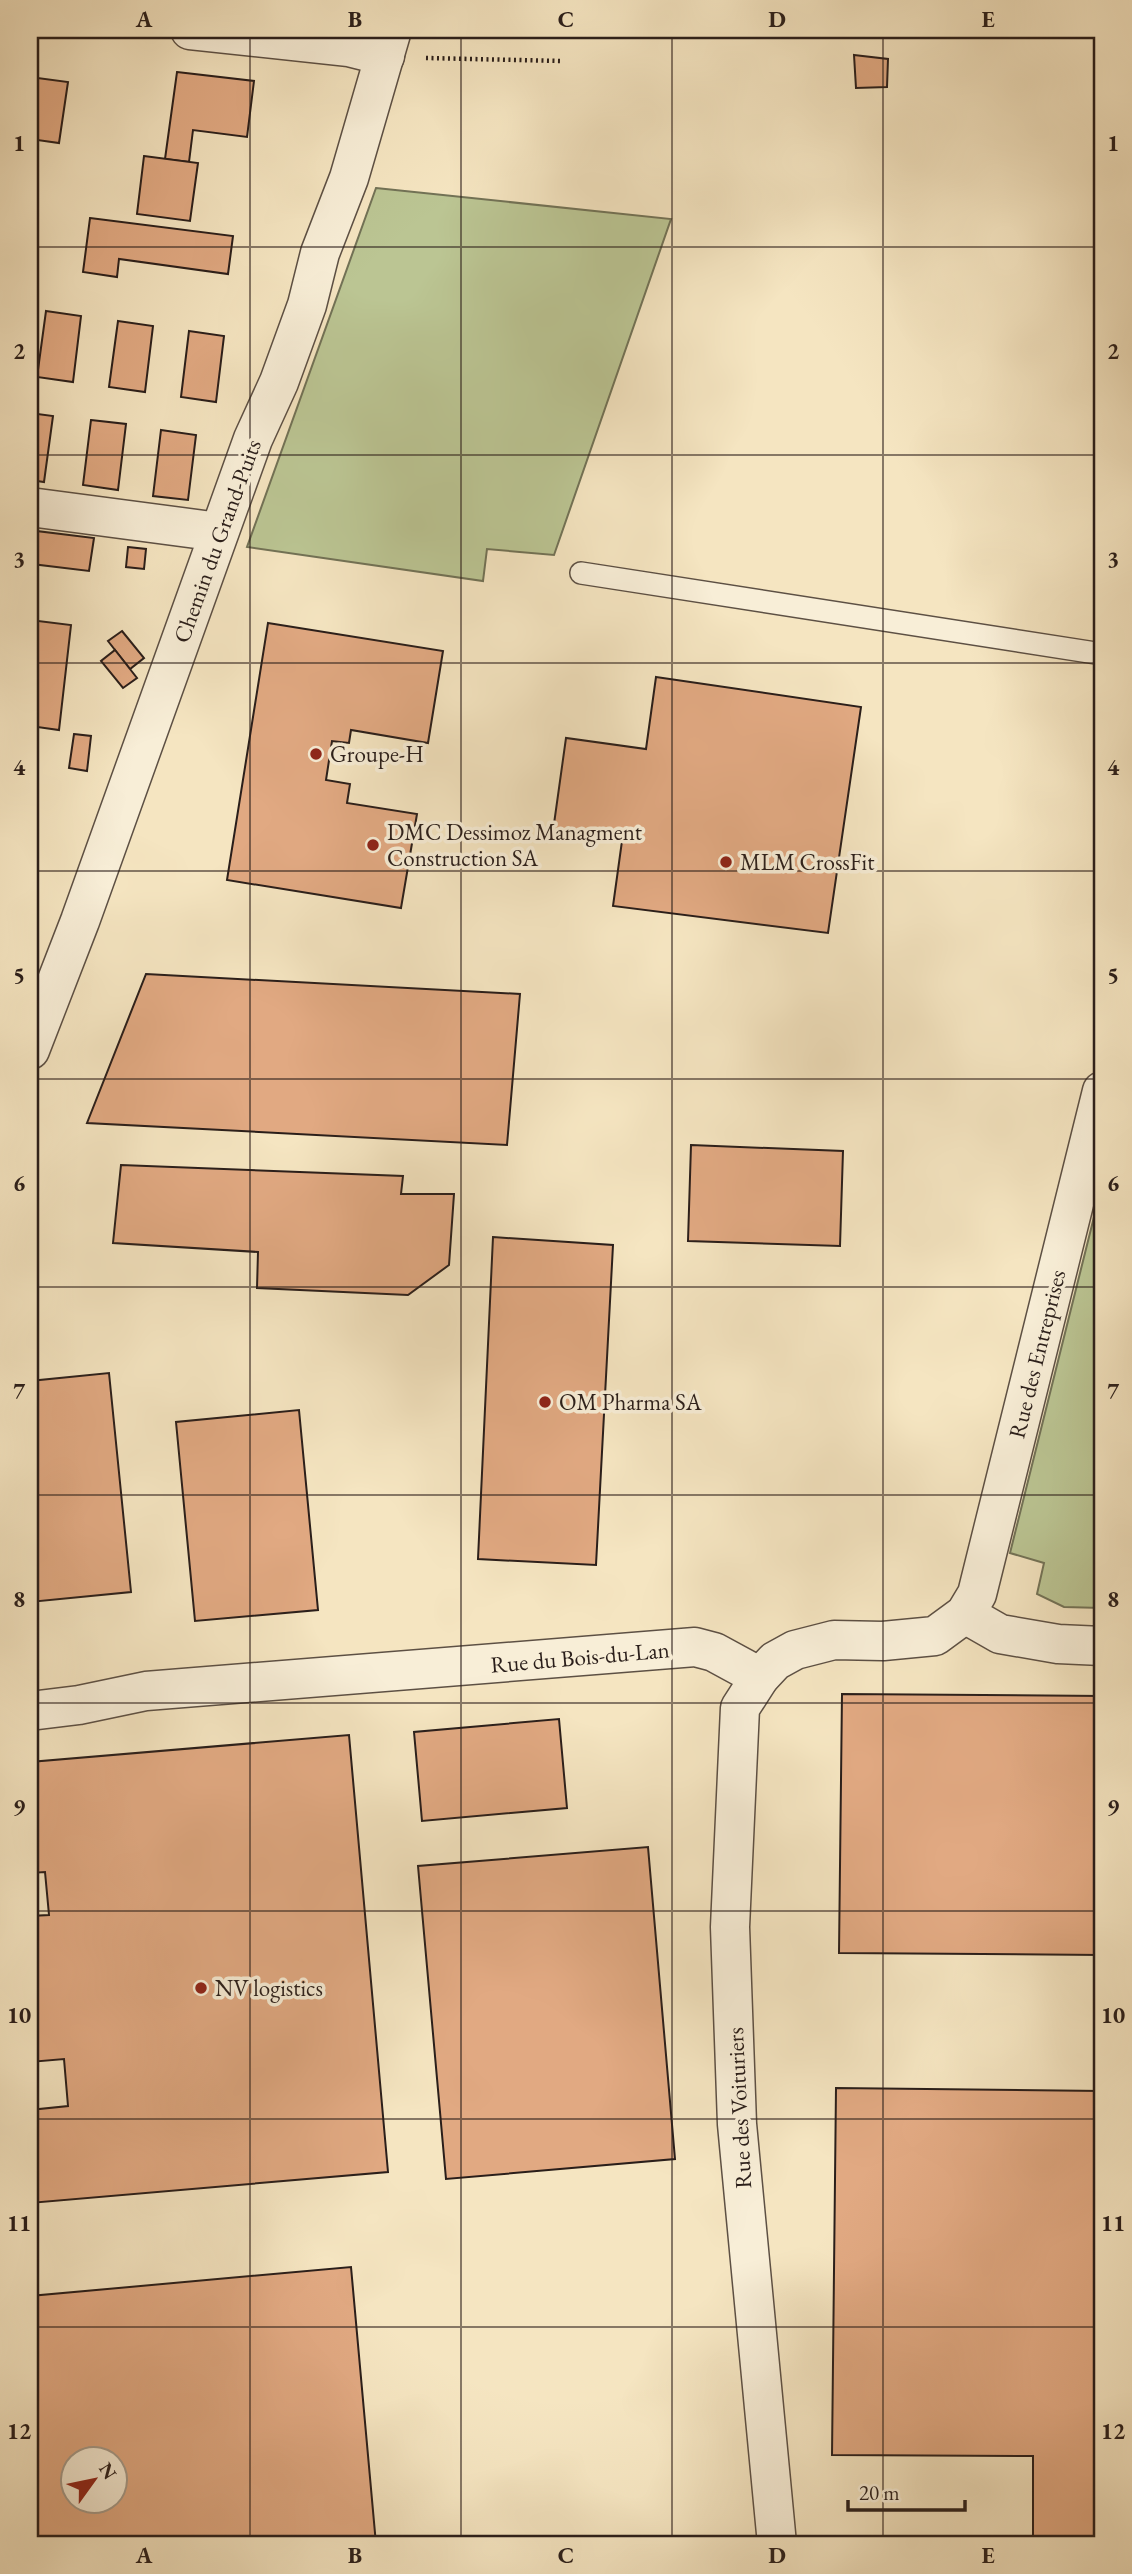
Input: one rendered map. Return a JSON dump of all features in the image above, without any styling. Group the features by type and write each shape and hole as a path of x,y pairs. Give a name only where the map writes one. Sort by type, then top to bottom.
{"street":[{"path":"190,30 349,47 388,43"},
{"name":"Chemin du Grand-Puits","path":"30,1050 80,921 219,532 307,305 320,253 349,178 388,43"},
{"path":"30,507 219,532"},
{"name":"Rue des Entreprises","path":"965,1614 977,1594 1102,1091"},
{"path":"760,1676 775,1661 814,1644 834,1640 883,1641 935,1636 965,1614 1000,1634 1058,1644 1102,1646"},
{"name":"Rue du Bois-du-Lan","path":"30,1711 79,1706 146,1691 695,1647 714,1652 760,1676"},
{"name":"Rue des Voituriers","path":"760,1676 740,1708 736,1744 730,1927 737,2124 777,2544"}],"lane":[{"path":"581,573 1102,654"}],"path":[{"path":"425,58 562,61"}],"green space":[{"path":"376,188 671,219 554,555 487,549 483,581 247,547"},
{"path":"1102,1185 1102,1608 1064,1607 1037,1594 1044,1563 1010,1553"}],"building":[{"path":"854,55 888,59 887,87 856,88"},
{"path":"177,72 254,81 247,137 193,130 189,162 165,159"},
{"path":"30,77 68,82 59,143 30,139"},
{"path":"144,156 198,163 190,221 137,214"},
{"path":"90,218 233,236 228,274 119,259 117,277 83,272"},
{"path":"46,311 81,316 73,382 37,377"},
{"path":"118,321 153,326 145,392 109,387"},
{"path":"189,331 224,336 216,402 181,397"},
{"path":"30,413 53,416 44,482 30,480"},
{"path":"91,420 126,424 118,490 83,485"},
{"path":"161,430 196,435 188,500 153,496"},
{"path":"30,527 37,528 37,531 94,538 89,571 32,564"},
{"path":"128,547 146,549 144,569 126,567"},
{"path":"30,620 71,625 59,730 30,726"},
{"path":"268,623 443,651 428,743 351,730 349,743 332,741 326,780 350,784 347,803 417,814 401,908 227,880"},
{"path":"122,631 144,658 130,669 108,641"},
{"path":"115,650 137,678 123,688 101,661"},
{"path":"656,677 861,707 828,933 613,906 622,841 553,831 566,738 646,749"},
{"path":"74,734 91,736 87,771 69,768"},
{"path":"146,974 520,994 507,1145 87,1123"},
{"path":"691,1145 843,1151 840,1246 688,1241"},
{"path":"121,1165 403,1176 401,1194 454,1194 449,1265 408,1295 257,1288 258,1252 113,1243"},
{"name":"OM Pharma SA","path":"493,1237 613,1245 596,1565 478,1559"},
{"path":"109,1373 131,1592 30,1602 30,1381"},
{"path":"299,1410 318,1610 195,1621 176,1422"},
{"path":"842,1694 1102,1696 1102,1955 839,1953"},
{"path":"559,1719 567,1808 422,1821 414,1732"},
{"name":"NV logistics","path":"349,1735 388,2172 30,2203 30,2110 68,2106 64,2059 30,2062 30,1916 49,1915 45,1872 30,1873 30,1762"},
{"path":"648,1847 675,2159 446,2179 418,1866"},
{"path":"836,2088 1102,2091 1102,2544 1033,2544 1033,2456 832,2455"},
{"path":"351,2267 376,2544 30,2544 30,2296"}],"place":[{"name":"Groupe-H","path":"316,754"},
{"name":"DMC Dessimoz Managment Construction SA","path":"373,845"},
{"name":"MLM CrossFit","path":"726,862"},
{"name":"OM Pharma SA","path":"545,1402"},
{"name":"NV logistics","path":"201,1988"}]}
